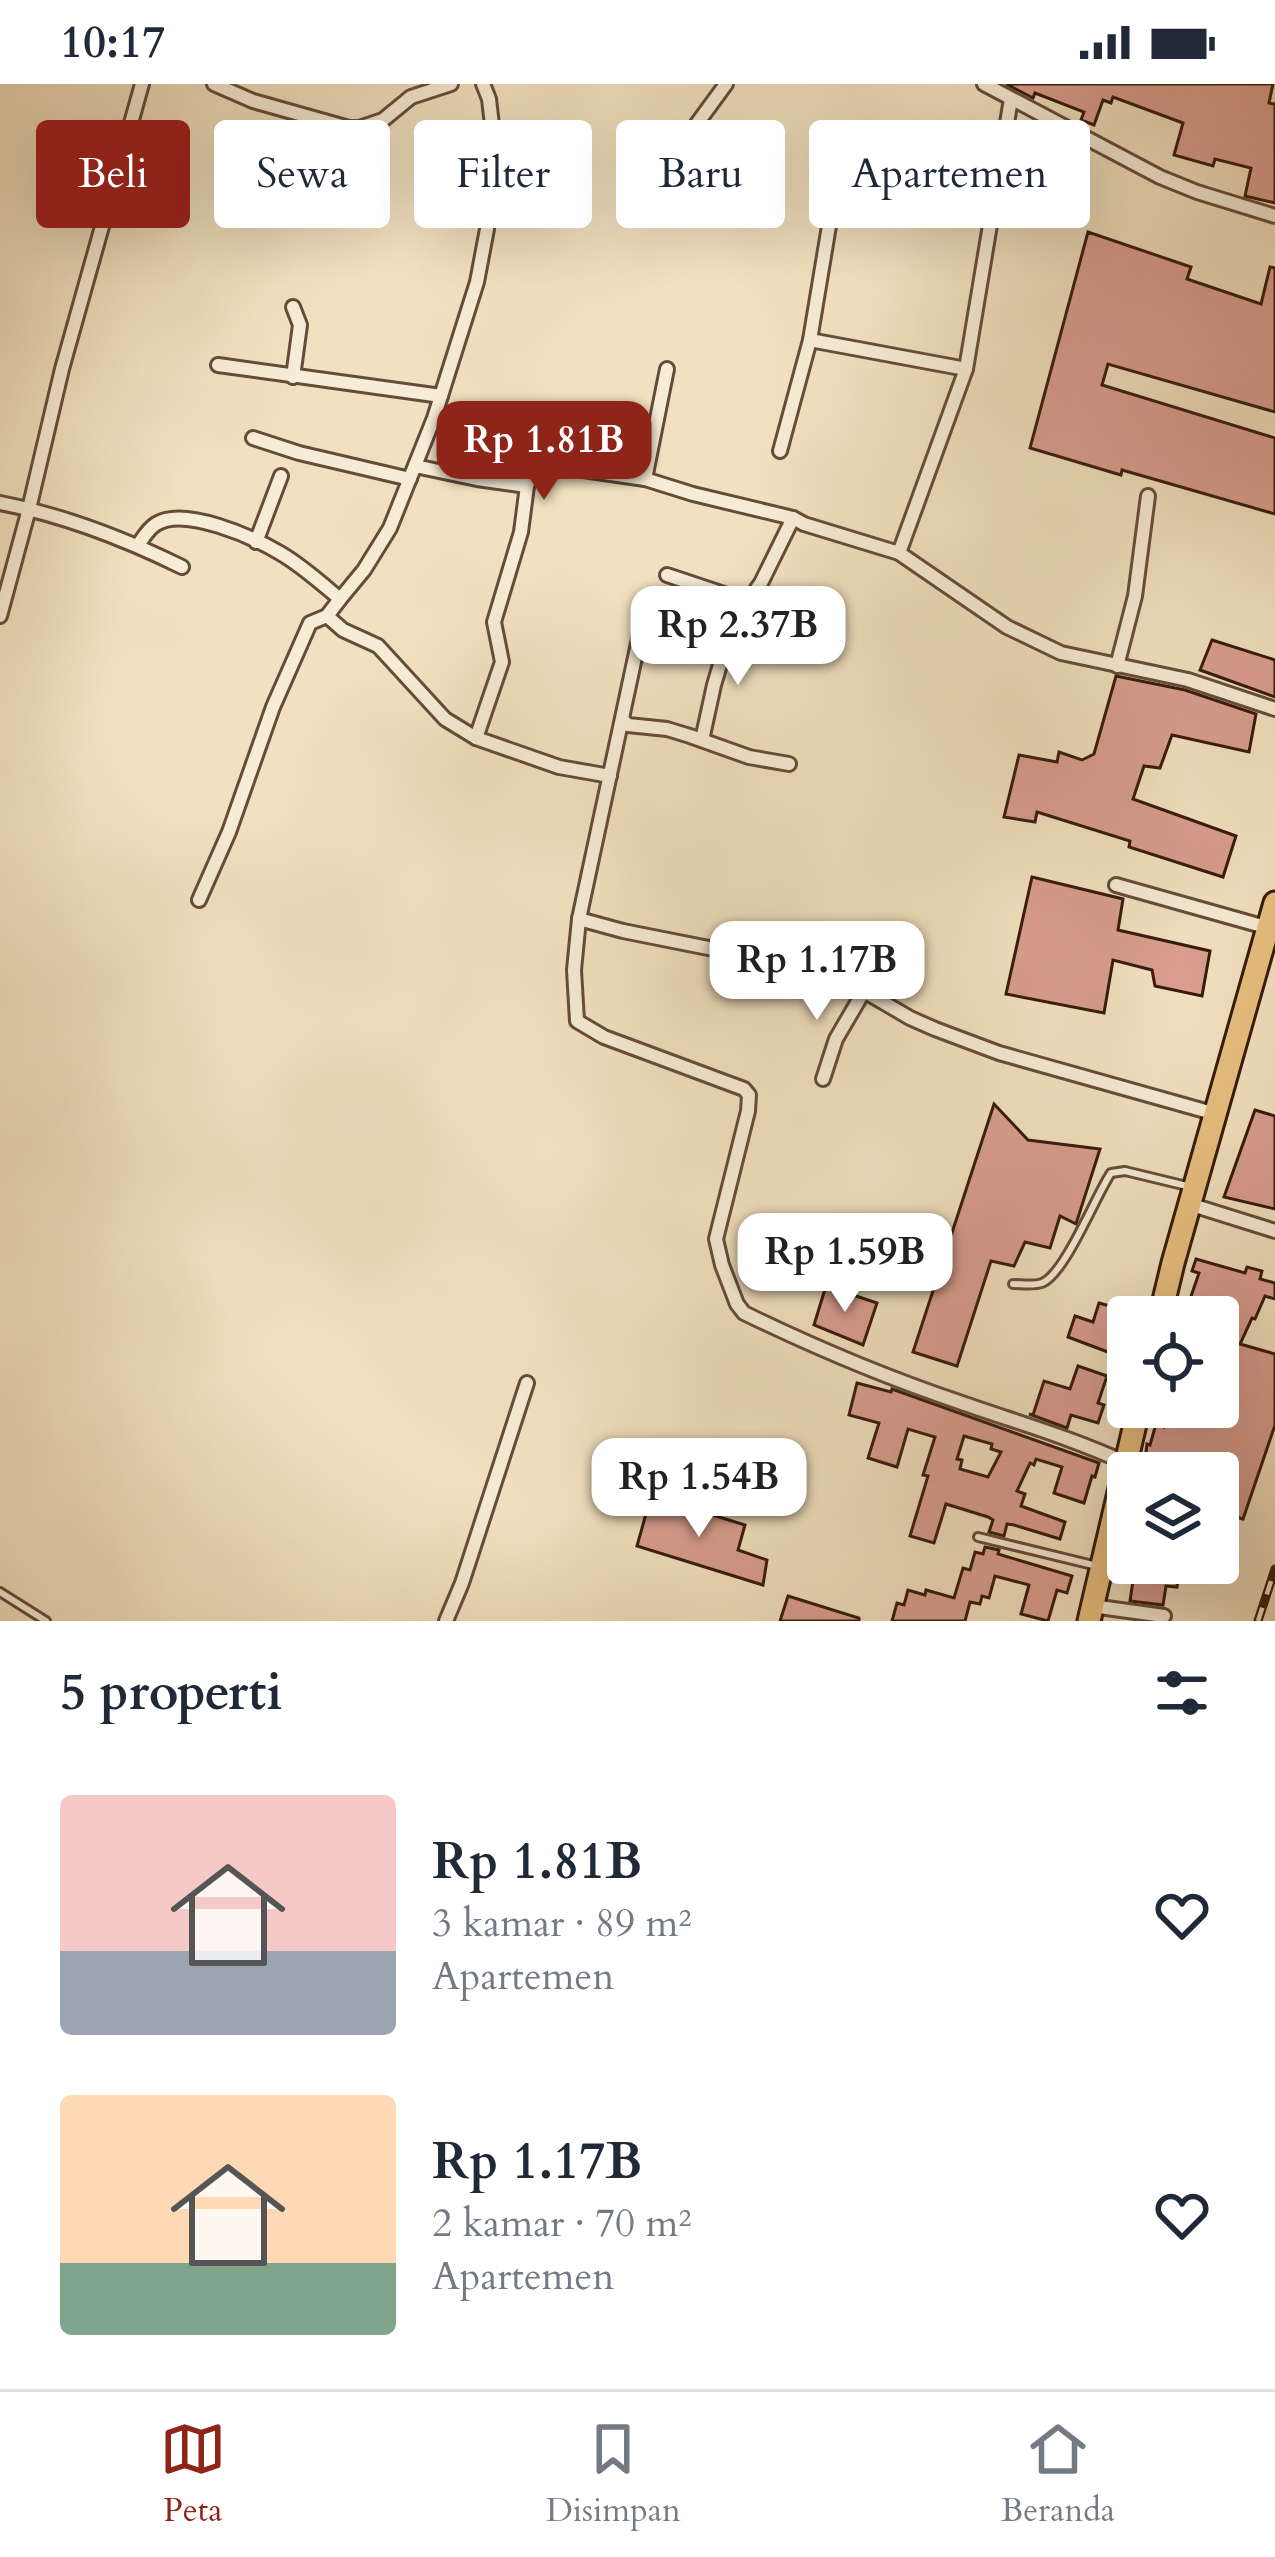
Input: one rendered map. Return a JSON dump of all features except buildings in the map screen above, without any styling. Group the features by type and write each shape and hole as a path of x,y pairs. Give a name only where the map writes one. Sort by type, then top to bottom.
{"main road":[{"path":"1166,1296 1275,903"},
{"path":"1091,1613 1107,1542"}],"street":[{"path":"0,616 62,369 142,84"},
{"path":"214,84 291,113 359,128 383,120 411,97 451,84"},
{"path":"199,900 310,622 327,616 391,528 441,396 477,282 488,229 492,125 483,84"},
{"path":"700,120 726,84"},
{"path":"992,86 1160,176 1275,216"},
{"path":"899,554 966,369 1011,99"},
{"path":"780,451 810,340 829,228"},
{"path":"293,308 300,325 293,377"},
{"path":"810,340 966,369"},
{"path":"218,365 441,396"},
{"path":"645,479 667,369"},
{"path":"253,438 299,453 527,486"},
{"path":"476,738 502,662 494,622 521,532 527,486 542,465 645,479 793,518 899,554 1007,627 1061,653 1188,680 1275,709"},
{"path":"256,542 281,476"},
{"path":"1117,666 1135,596 1148,496"},
{"path":"0,503 138,545 182,567"},
{"path":"138,545 152,526 170,518 200,521 280,553 340,598"},
{"path":"702,740 732,624 761,583 793,518"},
{"path":"667,574 748,602"},
{"path":"327,616 343,630 378,646 445,719 476,738 559,767 610,776"},
{"path":"640,634 579,919 574,970 577,1021 604,1037 749,1095 716,1239 737,1304 744,1313 881,1374 1107,1454"},
{"path":"622,720 628,725 667,729 748,757 789,764"},
{"path":"1117,885 1269,928"},
{"path":"579,919 799,966 863,991 922,1024 999,1053 1217,1114"},
{"path":"823,1079 839,1032 863,991"},
{"path":"1192,1196 1275,1231"},
{"path":"446,1621 527,1383"},
{"path":"1091,1613 1164,1616"}],"lane":[{"path":"1012,1284 1040,1284 1050,1277 1079,1235 1111,1173 1125,1171 1192,1196"},
{"path":"978,1537 1101,1567"},
{"path":"0,1592 46,1621"}],"railway":[{"path":"1258,1621 1275,1569"}]}
